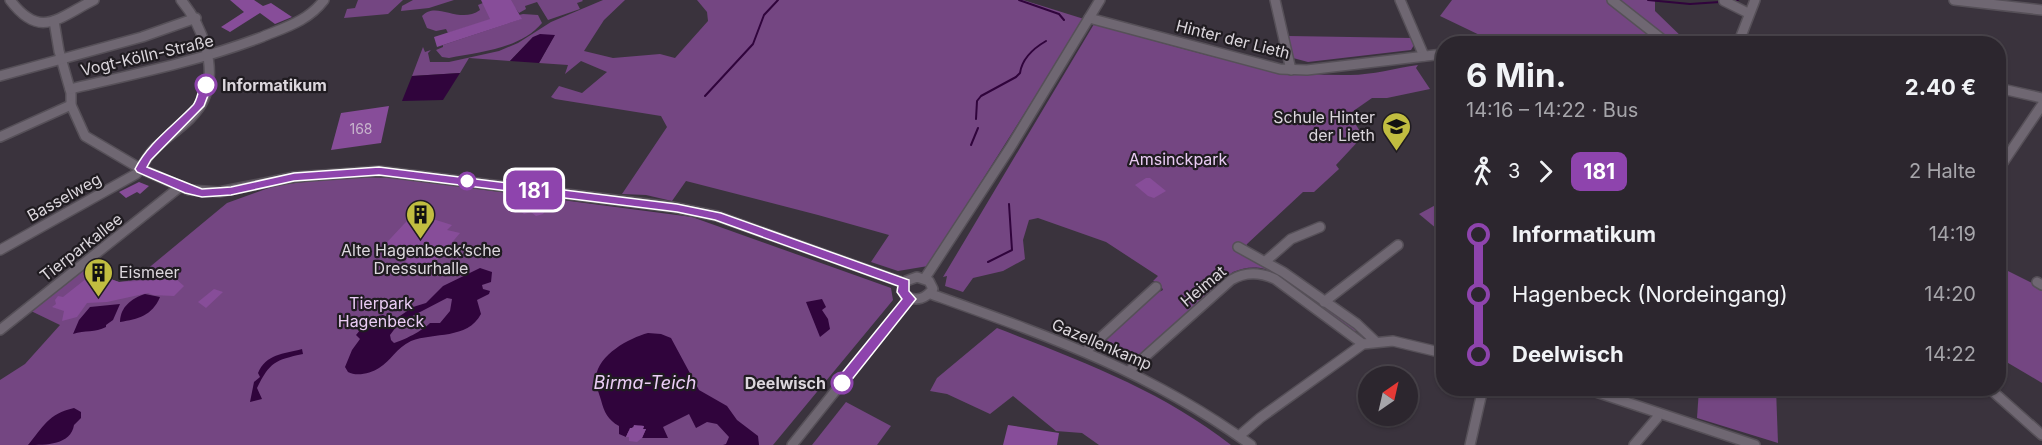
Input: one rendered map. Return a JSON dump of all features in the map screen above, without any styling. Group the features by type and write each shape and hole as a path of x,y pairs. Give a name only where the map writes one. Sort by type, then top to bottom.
{"street":[{"path":"10,0 32,23 54,21 94,0"},
{"path":"181,0 196,18 208,57"},
{"name":"Vogt-Kölln-Straße","path":"70,89 208,57 299,22 314,13 324,0"},
{"path":"925,278 1010,147 1100,0"},
{"path":"1275,0 1291,70"},
{"path":"1400,0 1424,56"},
{"path":"1612,0 1658,36"},
{"path":"1741,36 1755,0"},
{"path":"1954,0 2042,10"},
{"path":"1724,1 1748,13"},
{"path":"0,76 142,37 196,18"},
{"name":"Hinter der Lieth","path":"1089,18 1263,65 1291,70 1436,55"},
{"path":"54,21 70,89 71,105 82,132 88,139 141,169 195,192 219,192 294,177 379,171 677,208 717,216 904,283"},
{"name":"Basselweg","path":"0,250 131,178 141,169 146,157 195,110 204,98 208,57"},
{"path":"2006,89 2042,98"},
{"path":"0,137 71,105"},
{"path":"2006,158 2042,105"},
{"name":"Tierparkallee","path":"0,330 181,186"},
{"path":"1267,260 1280,247 1306,230 1320,227"},
{"path":"1324,302 1398,245"},
{"path":"1238,247 1267,260 1365,329 1375,341"},
{"name":"Heimat","path":"1130,370 1231,280 1247,273 1261,273 1275,279 1363,344"},
{"path":"914,277 925,278 932,285 931,294 921,300 909,299 903,292 904,283 914,277"},
{"path":"1086,351 1156,287"},
{"name":"Gazellenkamp","path":"931,294 1086,351 1130,370 1198,408 1251,445"},
{"path":"792,445 909,299"},
{"path":"1239,436 1260,418 1363,344 1389,341 1436,351"},
{"path":"1470,445 1481,396"},
{"path":"1608,396 1755,445"},
{"path":"1998,396 2042,435"},
{"path":"1634,445 1657,418 1658,413"}],"green space":[{"path":"358,0 403,0 388,14 344,18 347,9 355,8"},
{"path":"413,0 454,0 429,8 401,11 402,6"},
{"path":"509,0 583,1 577,3 580,9 548,20 537,2 525,6 526,9 519,13"},
{"path":"603,0 625,0 604,20 584,51 613,58 660,54 675,58 708,21 707,12 697,0 1023,0 1084,19 928,266 898,271 871,262 889,235 818,215 686,181 672,201 646,195 622,194 667,127 661,116 551,97 559,86 582,93 607,72 581,61 565,74 568,65 539,63 554,36 533,37 510,61 469,58 460,73 412,76 423,47 425,52 431,50 428,53 430,62 449,62 499,51 518,43 551,22"},
{"path":"1452,0 1607,0 1656,36 1482,36 1440,16"},
{"path":"1615,0 1655,0 1655,11 1681,36 1664,36"},
{"path":"483,3 502,16 448,33 446,29 436,31 427,28 422,16 434,10 464,15 472,14 480,10 478,5"},
{"path":"519,15 538,15 542,23 523,39 511,44 449,58 442,57 436,50 443,45 521,19"},
{"name":"Amsinckpark","path":"1094,24 1220,58 1285,71 1358,75 1418,65 1416,68 1430,89 1387,98 1372,98 1349,114 1363,136 1336,165 1339,169 1314,192 1303,192 1247,244 1243,252 1277,271 1358,329 1353,333 1297,288 1274,273 1265,269 1248,268 1233,272 1133,360 1099,346 1163,290 1160,283 1153,281 1158,276 1106,242 1038,218 1029,220 1023,240 1025,259 1003,271 973,278 963,292 945,286 947,276 943,277"},
{"path":"1289,36 1412,38 1414,45 1411,50 1308,62 1293,58"},
{"name":"Tierpark Hagenbeck","path":"351,177 393,178 692,217 891,288 893,300 773,445 0,445 0,380 25,364 60,325 31,311 84,270 119,282 134,280 227,203 277,185"},
{"path":"1436,205 1436,228 1419,214"},
{"path":"2006,270 2042,288 2042,383 2006,362"},
{"path":"997,328 1089,365 1148,392 1204,425 1231,445 1099,445 1082,433 1056,431 1013,396 990,414 947,394 930,391 937,378"},
{"path":"1699,396 1776,396 1778,443 1697,418"},
{"path":"846,402 891,426 877,445 812,445"}],"water":[{"path":"540,34 555,35 539,63 510,61 533,37"},
{"path":"460,73 443,100 402,101 412,76"},
{"path":"480,268 492,272 491,282 482,285 483,289 490,291 489,294 477,300 481,314 467,328 459,332 411,341 401,347 383,365 372,371 360,374 348,372 345,367 352,350 360,339 356,335 370,318 383,315 394,320 413,307 426,303 443,286","holes":["447,298 452,299 450,311 440,323 430,323 398,342 394,343 391,340 390,335 399,323"]},
{"path":"145,294 160,297 149,312 138,318 120,322 124,308"},
{"path":"822,299 826,307 822,310 828,319 830,329 820,337 806,302"},
{"path":"120,304 113,320 106,327 73,334 79,320 90,307"},
{"name":"Birma-Teich","path":"648,333 671,338 699,390 727,406 737,420 758,436 759,445 723,445 729,437 717,424 707,422 696,428 689,414 663,427 668,438 642,438 646,429 643,429 644,426 632,427 626,437 619,434 619,426 609,418 602,404 596,383 598,369 608,355 624,343"},
{"path":"302,349 303,354 286,358 270,367 257,388 262,399 250,402 254,382 260,377 258,373 261,367 270,358"},
{"path":"74,408 81,412 81,418 74,425 68,437 42,445 28,445 52,418"}],"building":[{"path":"230,0 254,0 263,6 271,3 292,17 275,24 260,13 230,32 221,27 244,12"},
{"path":"481,0 511,0 522,19 437,47 434,37 490,19"},
{"path":"389,106 381,143 331,150 341,113"},
{"path":"1150,178 1166,191 1154,198 1148,196 1135,185"},
{"path":"139,182 149,186 140,194 137,192 126,198 119,192"},
{"path":"530,203 535,207 543,205 547,209 543,214 536,216 531,212 524,214 519,210 523,205"},
{"name":"Alte Hagenbeck’sche Dressurhalle","path":"423,216 452,225 447,230 460,233 427,272 419,270 423,266 378,252 407,221 415,223"},
{"name":"Eismeer","path":"89,271 119,282 176,279 184,286 174,296 148,293 107,302 87,303 77,317 62,321 64,311 52,307 56,304 55,300 58,296 63,297 87,278 83,276"},
{"path":"214,289 223,292 206,308 198,302"},
{"path":"634,425 644,426 643,429 646,429 642,438 637,442 629,441 629,437 626,437"},
{"path":"1008,425 1059,433 1057,445 1003,445"}],"waterway":[{"path":"705,96 753,44 764,15 778,0"},
{"path":"1019,0 1059,14 1064,20"},
{"path":"1648,0 1690,4 1720,2"},
{"path":"1731,1 1738,0"},
{"path":"976,119 977,101 981,96 1016,77 1029,54 1046,41"},
{"path":"971,145 978,128"},
{"path":"988,262 1012,250 1009,204"}],"bus line":[{"name":"181","path":"206,85 201,104 146,157 141,169 189,190 202,193 231,191 294,177 379,171 677,208 717,216 904,283 902,289 909,299 842,383"}],"place":[{"name":"Informatikum","path":"206,85"},
{"name":"Schule Hinter der Lieth","path":"1396,152"},
{"name":"Alte Hagenbeck’sche Dressurhalle","path":"421,240"},
{"name":"Eismeer","path":"98,298"},
{"name":"Deelwisch","path":"842,383"}]}
